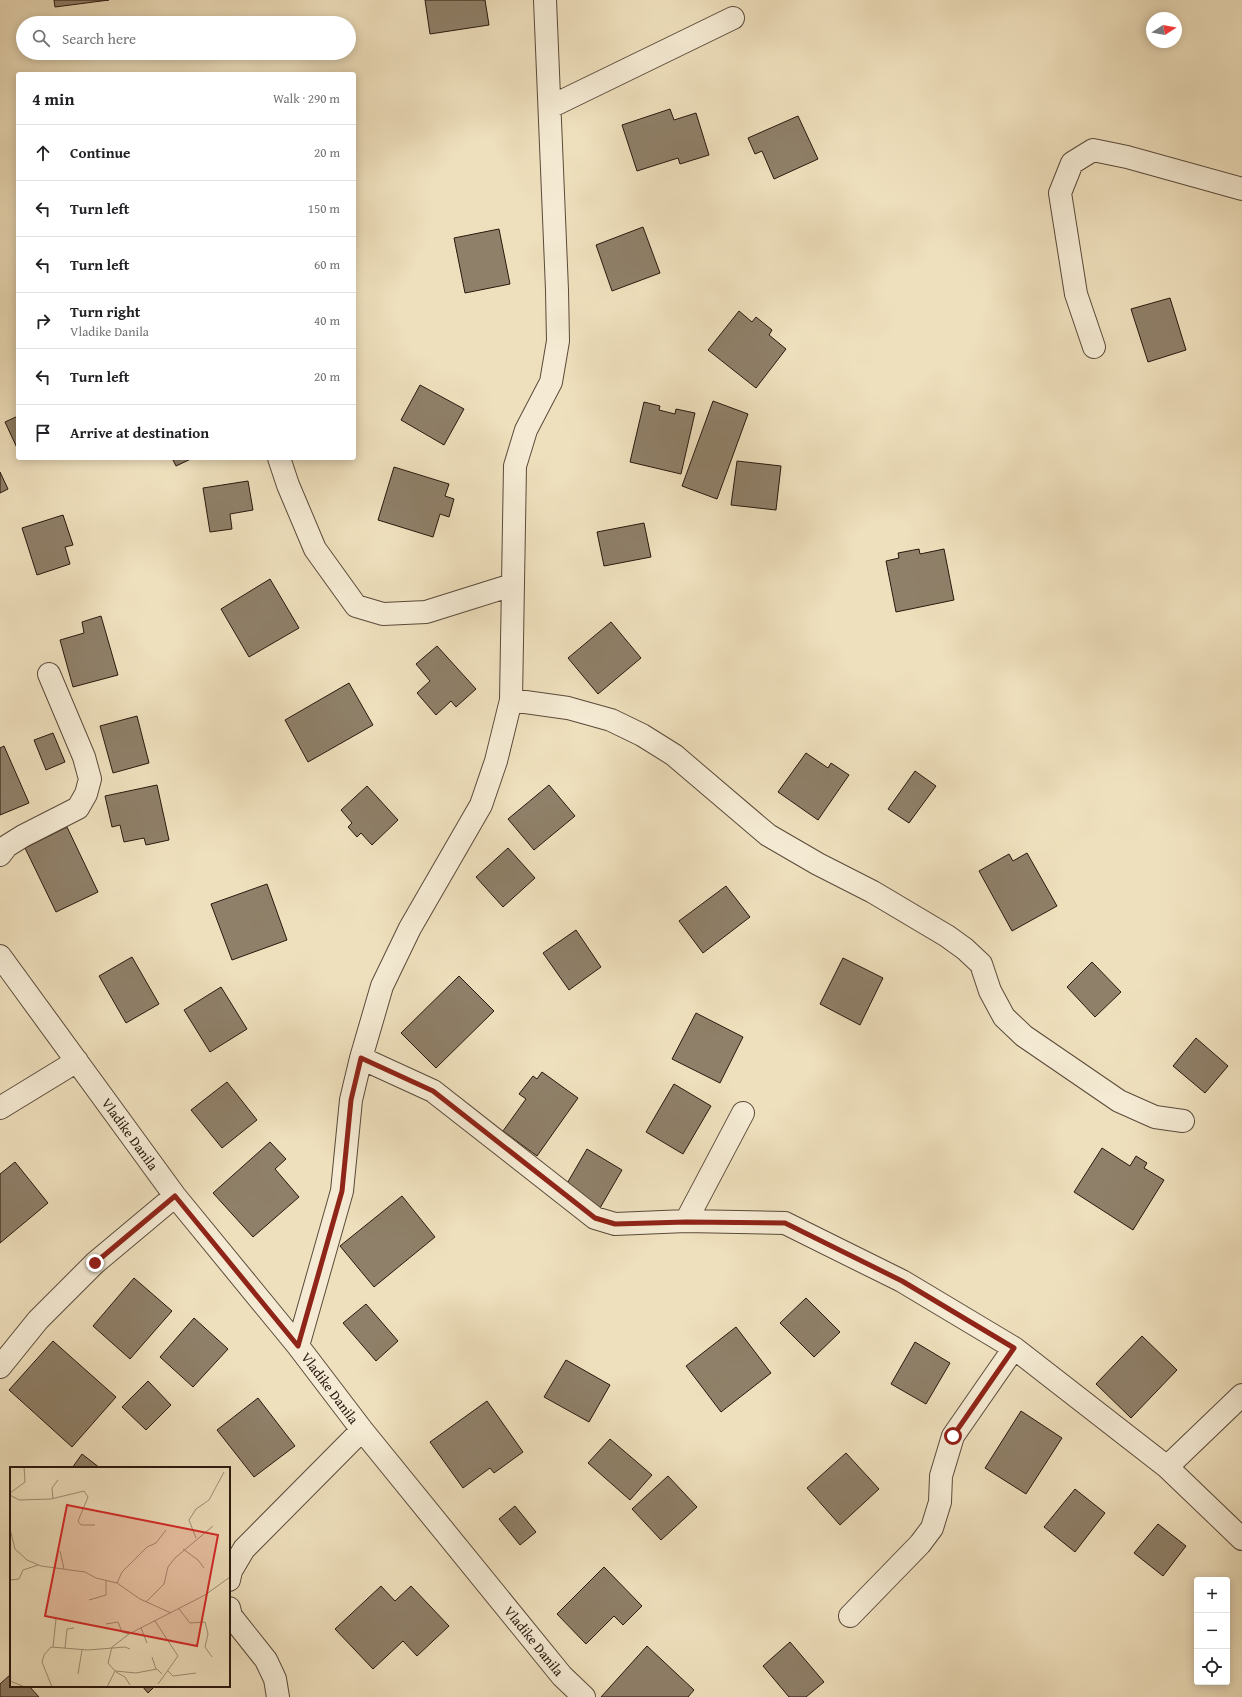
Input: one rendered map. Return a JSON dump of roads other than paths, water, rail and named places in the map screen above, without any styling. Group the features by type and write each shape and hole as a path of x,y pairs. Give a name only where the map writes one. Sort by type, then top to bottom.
{"street":[{"path":"298,1346 342,1191 351,1100 361,1058 382,986 410,928 481,805 496,761 511,700 515,466 526,430 551,382 558,341 558,290 545,0"},
{"path":"550,107 733,18"},
{"path":"1094,347 1076,294 1060,193 1072,163 1093,150 1127,157 1242,189"},
{"path":"280,460 288,485 315,549 356,606 383,614 426,612 512,585"},
{"path":"0,856 7,846 23,836 78,808 86,794 90,779 84,757 49,674"},
{"path":"511,700 568,708 611,720 642,735 674,755 768,835 818,864 873,892 947,936 965,949 980,964 990,991 1004,1017 1024,1036 1119,1101 1155,1117 1183,1121"},
{"name":"Vladike Danila","path":"0,956 175,1196 298,1346 362,1430 562,1676 584,1697"},
{"path":"361,1058 433,1091 595,1218 615,1224 686,1222 785,1223 902,1281 1014,1348 1167,1467 1242,1539"},
{"path":"0,1108 77,1061"},
{"path":"686,1222 743,1113"},
{"path":"0,1367 38,1320 95,1263 175,1196"},
{"path":"850,1616 920,1544 932,1528 940,1502 941,1476 953,1436 1014,1348"},
{"path":"1167,1467 1242,1395"},
{"path":"230,1577 244,1549 362,1430"},
{"path":"230,1612 231,1616 266,1660 275,1679 278,1697"}]}
